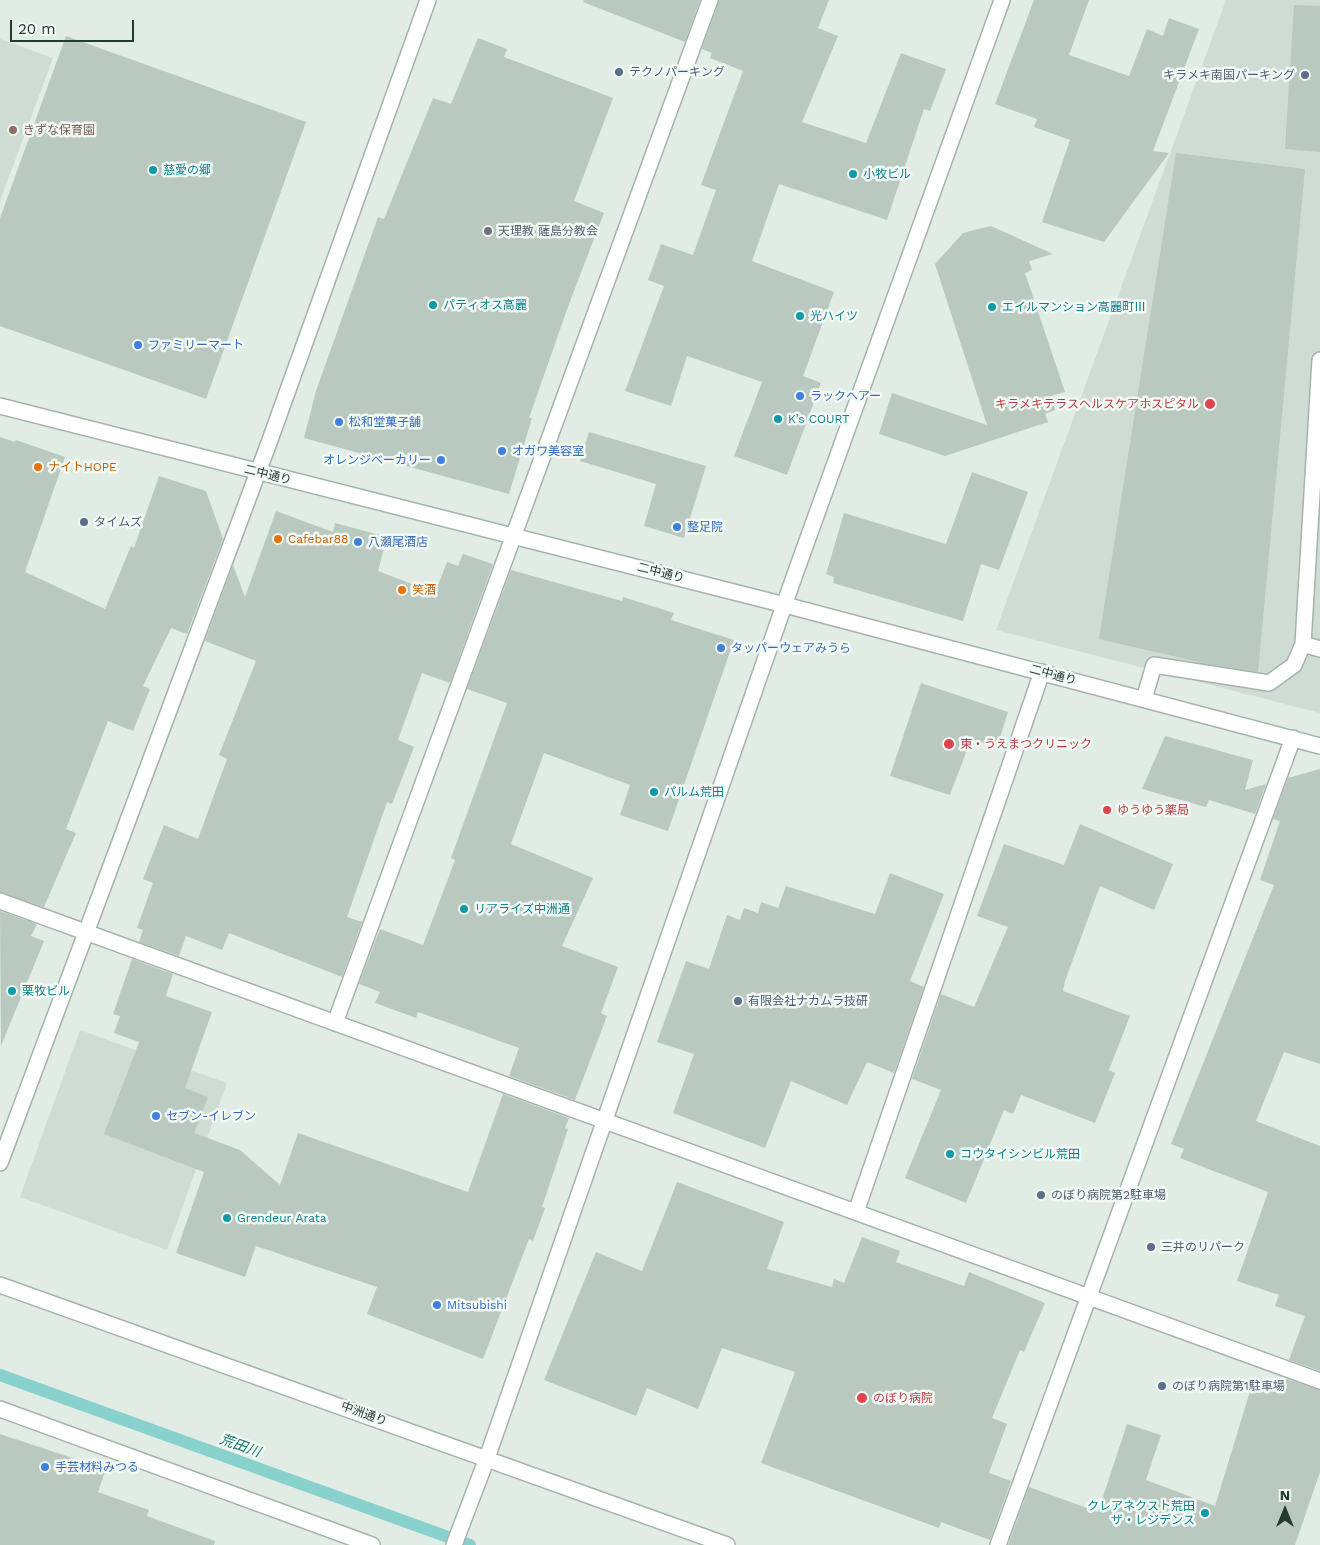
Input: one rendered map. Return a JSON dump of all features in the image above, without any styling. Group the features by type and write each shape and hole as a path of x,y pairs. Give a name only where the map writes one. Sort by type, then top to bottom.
{"street":[{"path":"0,1163 258,472 428,0"},
{"path":"335,1023 710,0"},
{"path":"454,1545 487,1458 785,605 1002,0"},
{"path":"1144,699 1154,665 1269,683 1294,665 1303,644 1320,360"},
{"name":"二中通り","path":"0,406 785,605 1320,746"},
{"path":"1303,644 1320,649"},
{"path":"856,1212 1042,672"},
{"path":"998,1545 1293,738"},
{"path":"0,901 1320,1380"},
{"name":"中洲通り","path":"0,1285 727,1545"},
{"path":"0,1409 372,1545"}],"shaded area":[{"path":"1226,0 1320,0 1320,713 996,630"},
{"name":"きずな保育園","path":"0,39 53,58 0,201"},
{"path":"80,1030 227,1083 167,1250 20,1197"}],"building":[{"path":"584,0 700,0 685,42 583,2"},
{"path":"719,0 829,0 818,28 838,36 802,122 866,143 901,53 946,69 930,111 924,109 887,220 779,184 752,261 834,292 803,376 821,383 787,475 734,456 762,382 687,356 671,406 625,391 664,286 648,280 661,244 693,255 716,190 701,185 743,71 710,58 712,53 702,49"},
{"path":"1034,0 1089,0 1069,55 1129,76 1147,29 1163,36 1169,18 1199,29 1153,151 1169,153 1104,242 1042,222 1070,140 1034,127 1037,119 995,104"},
{"name":"キラメキ南国パーキング","path":"1294,5 1320,6 1320,152 1285,149"},
{"name":"慈愛の郷","path":"66,36 306,122 206,399 0,326 0,218"},
{"path":"478,38 507,49 504,57 613,98 574,201 604,213 569,304 529,418 532,418 509,494 304,438 316,391 378,217 384,219 433,98 451,104"},
{"name":"キラメキテラスヘルスケアホスピタル","path":"1176,153 1305,169 1258,672 1207,664 1099,639"},
{"name":"エイルマンション高麗町Ⅲ","path":"991,226 1053,254 1029,261 1032,270 1025,273 1065,392 1051,396 1055,410 1045,414 1048,422 945,456 879,434 892,393 987,425 935,264 963,233"},
{"path":"589,432 706,466 684,538 644,526 656,484 580,461"},
{"path":"0,437 15,442 16,440 65,457 25,572 105,609 131,546 134,548 159,476 206,491 223,539 187,634 171,628 143,686 150,689 133,731 108,721 66,829 76,833 44,907 0,892"},
{"path":"972,472 1028,492 999,570 981,564 963,621 833,583 834,577 826,574 844,513 946,544"},
{"path":"276,511 333,532 335,523 387,537 378,571 435,593 447,562 458,566 463,554 493,564 450,683 422,673 398,740 414,747 392,804 387,802 347,917 362,922 342,977 229,933 222,950 186,936 179,956 139,942 143,930 137,928 153,883 143,879 164,825 198,839 227,759 219,755 256,661 205,641 233,565 245,597"},
{"path":"511,570 622,601 623,597 674,613 671,620 734,640 668,831 620,815 630,785 544,753 511,844 593,878 562,946 618,967 601,1013 607,1016 575,1100 509,1076 519,1048 418,1012 416,1018 375,1003 380,992 359,984 380,929 423,945 455,860 451,858 507,703 467,689"},
{"name":"東・うえまつクリニック","path":"921,683 1008,712 997,747 971,739 950,795 890,776"},
{"path":"1165,736 1253,760 1245,790 1266,784 1255,814 1209,800 1206,807 1142,789"},
{"path":"1320,769 1320,1064 1284,1052 1256,1121 1320,1146 1320,1371 1289,1360 1305,1316 1275,1306 1279,1295 1237,1281 1268,1192 1180,1158 1184,1149 1171,1144 1274,885 1260,880 1280,821 1273,819 1288,778"},
{"path":"1080,824 1173,864 1154,910 1100,886 1065,981 1063,991 1130,1016 1109,1070 1115,1073 1095,1123 1021,1095 1013,1114 1004,1110 966,1203 905,1178 941,1090 912,1079 941,994 974,1007 1008,927 977,916 1004,844 1064,865"},
{"path":"890,873 944,894 910,981 924,987 894,1073 867,1062 847,1105 791,1081 765,1148 673,1113 694,1054 657,1042 686,961 709,969 727,915 740,920 744,908 758,913 761,902 778,908 786,886 875,914"},
{"name":"栗牧ビル","path":"0,911 37,924 31,936 44,941 1,1046"},
{"path":"132,959 173,974 166,996 212,1012 185,1088 208,1097 194,1133 240,1150 280,1185 298,1133 468,1192 503,1094 569,1118 565,1128 568,1129 542,1207 545,1208 533,1241 529,1239 483,1359 367,1314 377,1287 256,1246 245,1277 176,1253 204,1172 104,1134 139,1042 114,1033 120,1016 113,1014"},
{"path":"677,1182 784,1222 767,1269 832,1287 834,1279 844,1283 862,1237 900,1251 896,1262 964,1286 969,1272 1045,1303 1024,1352 1020,1350 992,1418 1007,1424 989,1473 1011,1481 990,1540 941,1522 939,1528 761,1463 795,1372 722,1348 698,1409 647,1388 636,1416 544,1380 596,1252 642,1271"},
{"path":"1254,1378 1280,1387 1283,1378 1320,1390 1320,1472 1295,1545 1008,1545 1029,1487 1098,1512 1127,1424 1161,1435 1146,1480 1215,1506"},
{"path":"0,1434 106,1469 98,1492 149,1510 147,1516 215,1541 214,1545 0,1545"}],"waterway":[{"name":"荒田川","path":"0,1375 470,1545"}],"place":[{"name":"テクノパーキング","path":"619,72"},
{"name":"キラメキ南国パーキング","path":"1305,75"},
{"name":"きずな保育園","path":"13,130"},
{"name":"慈愛の郷","path":"153,170"},
{"name":"小牧ビル","path":"853,174"},
{"name":"天理教 薩島分教会","path":"488,231"},
{"name":"パティオス高麗","path":"433,305"},
{"name":"エイルマンション高麗町Ⅲ","path":"992,307"},
{"name":"光ハイツ","path":"800,316"},
{"name":"ファミリーマート","path":"138,345"},
{"name":"ラックヘアー","path":"800,396"},
{"name":"キラメキテラスヘルスケアホスピタル","path":"1210,404"},
{"name":"K’s COURT","path":"778,419"},
{"name":"松和堂菓子舗","path":"339,422"},
{"name":"オガワ美容室","path":"502,451"},
{"name":"オレンジベーカリー","path":"441,460"},
{"name":"ナイトHOPE","path":"38,467"},
{"name":"タイムズ","path":"84,522"},
{"name":"整足院","path":"677,527"},
{"name":"Cafebar88","path":"278,539"},
{"name":"八瀬尾酒店","path":"358,542"},
{"name":"笑酒","path":"402,590"},
{"name":"タッパーウェアみうら","path":"721,648"},
{"name":"東・うえまつクリニック","path":"949,744"},
{"name":"パルム荒田","path":"654,792"},
{"name":"ゆうゆう薬局","path":"1107,810"},
{"name":"リアライズ中洲通","path":"464,909"},
{"name":"栗牧ビル","path":"12,991"},
{"name":"有限会社ナカムラ技研","path":"738,1001"},
{"name":"セブン-イレブン","path":"156,1116"},
{"name":"コウタイシンビル荒田","path":"950,1154"},
{"name":"のぼり病院第2駐車場","path":"1041,1195"},
{"name":"Grendeur Arata","path":"227,1218"},
{"name":"三井のリパーク","path":"1151,1247"},
{"name":"Mitsubishi","path":"437,1305"},
{"name":"のぼり病院第1駐車場","path":"1162,1386"},
{"name":"のぼり病院","path":"862,1398"},
{"name":"手芸材料みつる","path":"45,1467"},
{"name":"クレアネクスト荒田 ザ・レジデンス","path":"1205,1513"}]}
